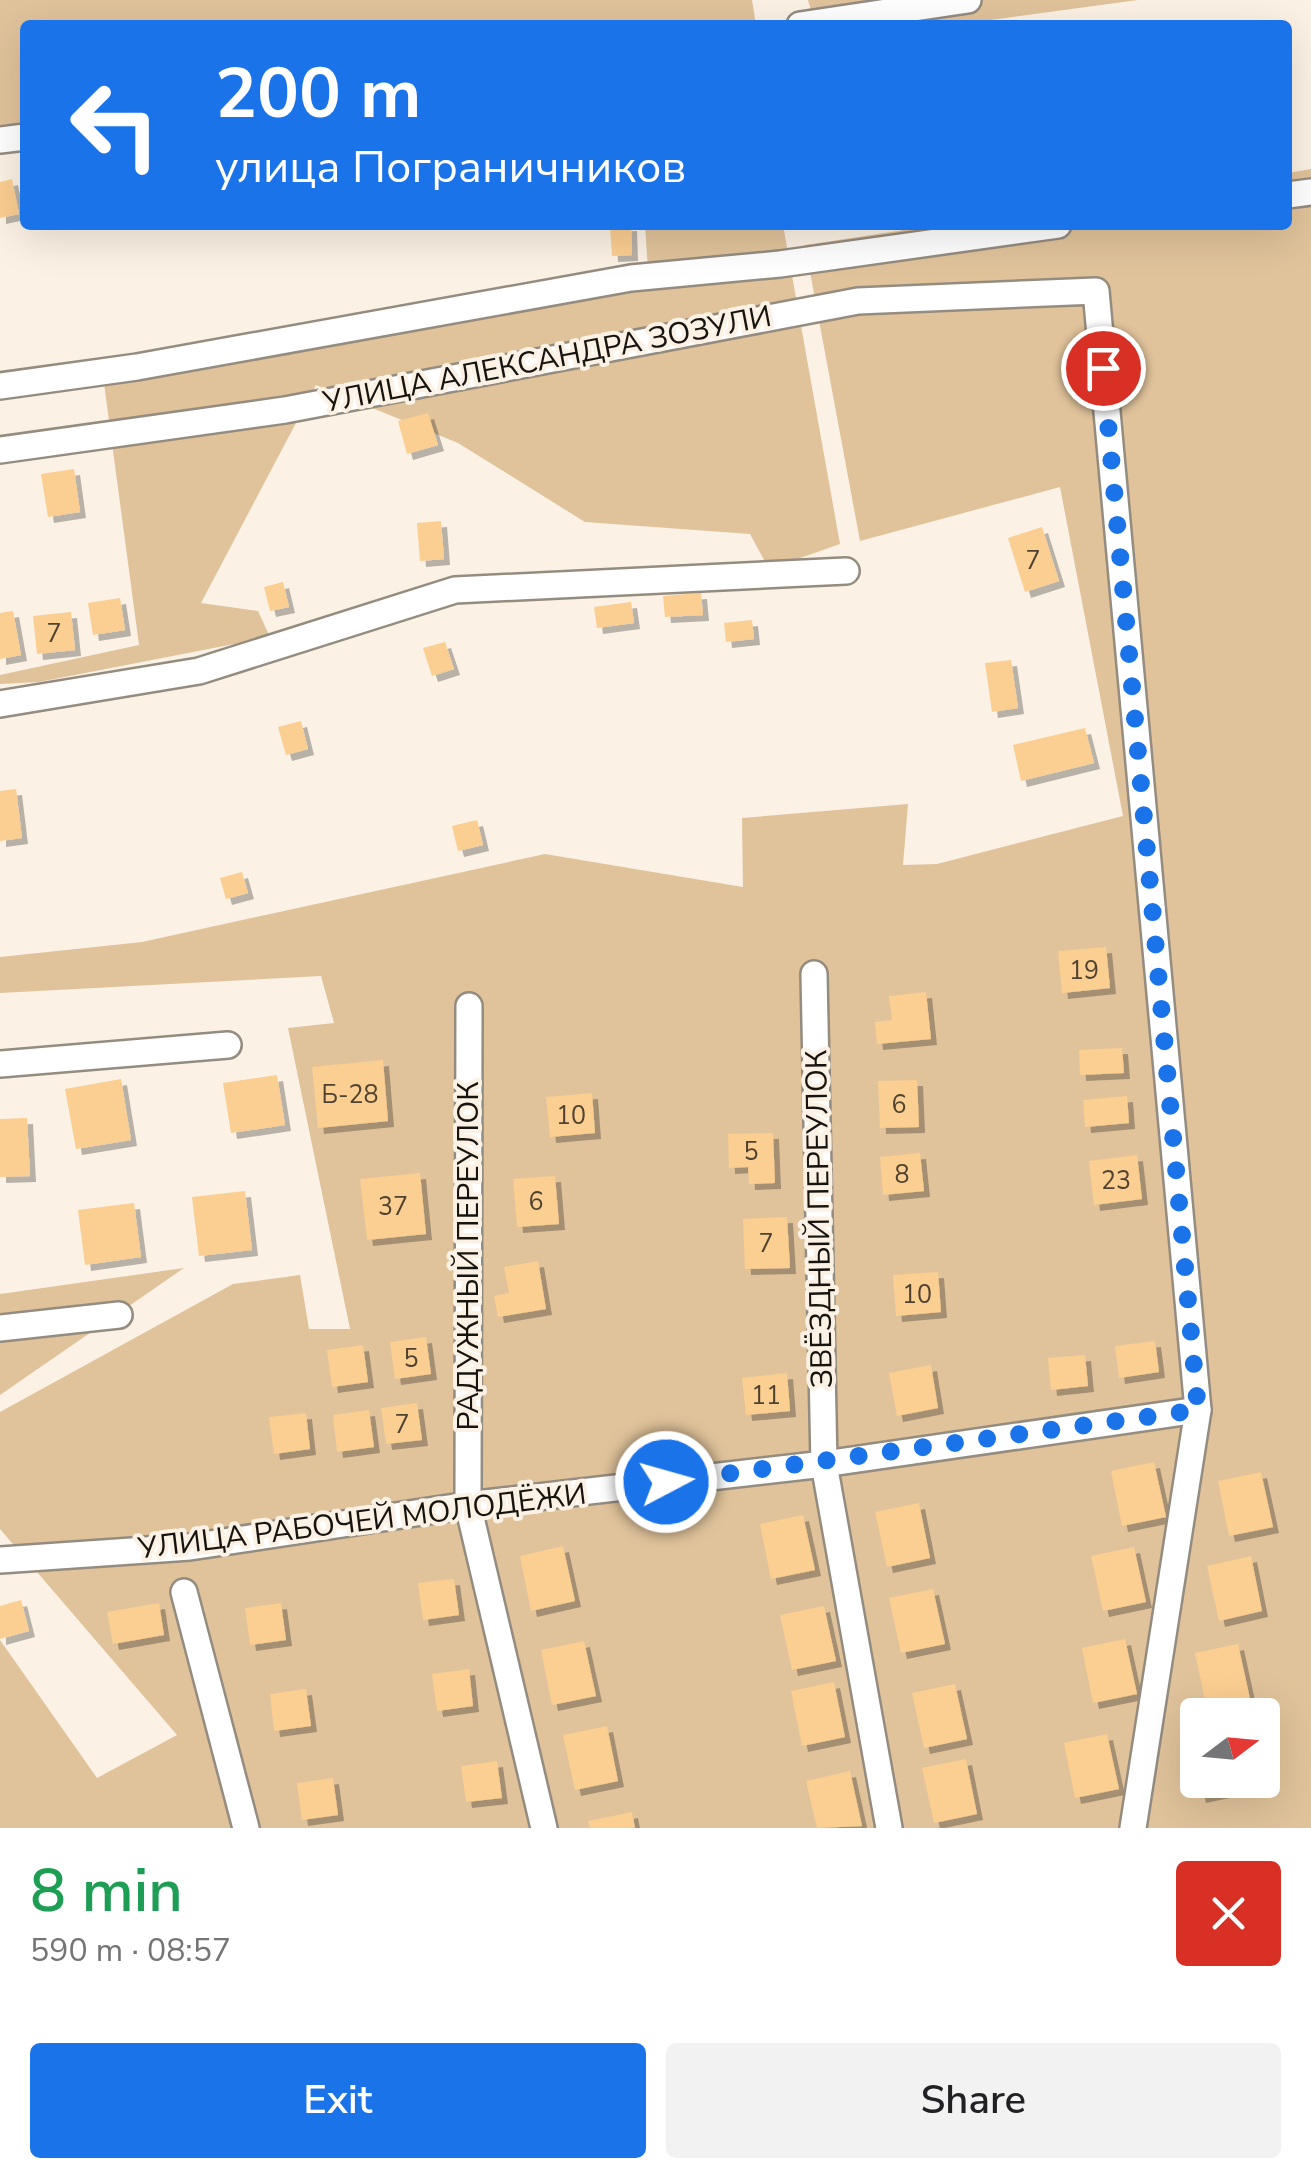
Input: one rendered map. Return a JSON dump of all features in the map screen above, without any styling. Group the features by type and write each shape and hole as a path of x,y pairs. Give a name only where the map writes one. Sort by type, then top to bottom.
{"street":[{"path":"820,20 968,0"},
{"path":"0,386 137,368 631,278 780,264 1022,230"},
{"name":"УЛИЦА АЛЕКСАНДРА ЗОЗУЛИ","path":"0,450 284,410 858,301 1096,291 1198,1410"},
{"path":"0,704 199,671 455,590 846,571"},
{"name":"ЗВЁЗДНЫЙ ПЕРЕУЛОК","path":"814,974 824,1464 889,1828"},
{"name":"РАДУЖНЫЙ ПЕРЕУЛОК","path":"469,1006 468,1505 544,1828"},
{"path":"0,1064 228,1045"},
{"path":"0,1328 119,1315"},
{"path":"1134,1828 1198,1410"},
{"name":"УЛИЦА РАБОЧЕЙ МОЛОДЁЖИ","path":"0,1560 190,1547 468,1505 824,1464 1198,1410"},
{"path":"184,1592 246,1828"}],"shaded area":[{"path":"0,0 752,0 755,20 20,20 20,143 0,145"},
{"path":"808,0 1138,0 991,20 814,20"},
{"path":"1311,169 1311,1828 0,1828 0,1640 97,1778 177,1735 0,1529 0,1412 233,1284 300,1275 309,1329 350,1329 288,1028 334,1023 321,976 0,993 0,957 142,942 545,854 743,887 742,818 908,804 903,865 937,864 1123,816 1060,487 860,541 805,245 904,230 1292,230 1292,172"},
{"path":"645,230 784,230 840,544 769,569 750,534 585,522 458,443 316,385 201,603 258,611 270,637 39,682 0,684 0,675 139,645 101,361 648,270"},
{"path":"184,1268 0,1395 0,1294"}],"building":[{"path":"12,179 19,214 0,218 0,182"},
{"path":"610,230 631,230 632,255 612,256"},
{"path":"428,413 438,445 407,454 398,421"},
{"path":"74,469 80,512 48,517 41,474"},
{"path":"441,521 444,559 420,561 417,523"},
{"path":"1042,527 1059,581 1025,592 1008,538"},
{"path":"283,582 289,607 270,611 264,587"},
{"path":"701,593 703,615 665,617 663,596"},
{"path":"120,598 125,630 93,635 88,603"},
{"path":"631,602 634,623 597,628 594,607"},
{"path":"13,611 21,655 0,659 0,613"},
{"path":"71,612 75,650 37,654 33,616"},
{"path":"752,620 754,639 726,642 724,623"},
{"path":"445,642 454,669 432,676 423,648"},
{"path":"1011,660 1018,708 992,712 985,663"},
{"path":"301,721 308,749 286,755 278,727"},
{"path":"1085,728 1094,763 1021,781 1013,745"},
{"path":"16,789 22,838 0,841 0,791"},
{"path":"477,820 483,845 458,851 452,826"},
{"path":"242,872 248,893 226,899 220,878"},
{"path":"1106,947 1110,988 1062,993 1058,951"},
{"path":"926,992 931,1039 877,1044 875,1022 892,1020 889,996"},
{"path":"1122,1048 1124,1073 1080,1075 1079,1050"},
{"path":"383,1060 388,1121 318,1128 312,1067"},
{"path":"277,1075 285,1125 231,1133 223,1083"},
{"path":"121,1079 131,1140 76,1149 65,1089"},
{"path":"917,1080 919,1127 880,1128 878,1081"},
{"path":"592,1093 595,1133 550,1137 546,1097"},
{"path":"1127,1096 1129,1123 1085,1127 1083,1100"},
{"path":"27,1118 30,1176 0,1177 0,1119"},
{"path":"773,1133 775,1183 749,1184 748,1167 729,1168 728,1134"},
{"path":"920,1153 924,1191 883,1195 880,1157"},
{"path":"1137,1155 1142,1199 1094,1205 1089,1161"},
{"path":"420,1173 426,1234 367,1240 360,1179"},
{"path":"555,1176 559,1224 517,1227 513,1179"},
{"path":"245,1191 252,1250 199,1256 192,1197"},
{"path":"134,1203 141,1257 85,1265 78,1210"},
{"path":"787,1217 790,1268 745,1269 743,1219"},
{"path":"538,1261 546,1309 498,1317 494,1296 509,1293 504,1267"},
{"path":"938,1272 941,1312 896,1316 893,1275"},
{"path":"426,1337 431,1374 395,1379 390,1342"},
{"path":"1155,1341 1159,1372 1119,1378 1115,1346"},
{"path":"363,1345 368,1382 332,1387 327,1350"},
{"path":"1085,1355 1088,1386 1051,1390 1048,1358"},
{"path":"931,1365 938,1408 897,1416 889,1373"},
{"path":"787,1373 790,1411 746,1415 742,1378"},
{"path":"417,1403 422,1440 386,1444 381,1408"},
{"path":"369,1410 374,1447 337,1452 333,1415"},
{"path":"306,1413 310,1449 274,1454 269,1417"},
{"path":"1154,1462 1166,1517 1122,1526 1111,1471"},
{"path":"1261,1472 1273,1527 1229,1536 1218,1481"},
{"path":"919,1503 930,1558 887,1567 875,1512"},
{"path":"803,1515 815,1570 771,1579 760,1524"},
{"path":"563,1546 575,1601 531,1611 520,1556"},
{"path":"1134,1547 1146,1602 1103,1611 1091,1556"},
{"path":"1251,1556 1262,1611 1219,1621 1207,1566"},
{"path":"454,1579 459,1615 423,1620 418,1583"},
{"path":"933,1589 945,1644 901,1653 889,1598"},
{"path":"21,1600 29,1631 0,1639 0,1606"},
{"path":"159,1603 164,1635 113,1644 107,1612"},
{"path":"281,1603 286,1640 250,1645 245,1608"},
{"path":"824,1606 836,1661 792,1670 780,1615"},
{"path":"1125,1639 1137,1694 1093,1703 1082,1648"},
{"path":"584,1641 596,1696 552,1705 541,1650"},
{"path":"1238,1644 1250,1698 1205,1698 1195,1653"},
{"path":"469,1669 473,1706 437,1711 432,1674"},
{"path":"834,1682 845,1737 802,1746 791,1691"},
{"path":"955,1684 967,1739 924,1748 912,1693"},
{"path":"306,1689 311,1726 274,1731 270,1694"},
{"path":"607,1726 618,1781 575,1790 563,1735"},
{"path":"1107,1734 1119,1789 1075,1798 1064,1743"},
{"path":"966,1759 977,1814 934,1823 922,1768"},
{"path":"497,1761 502,1798 466,1802 461,1766"},
{"path":"850,1771 862,1826 817,1828 806,1781"},
{"path":"333,1778 338,1815 302,1820 297,1783"},
{"path":"632,1812 635,1828 590,1828 588,1821"}],"route":[{"path":"666,1482 824,1464 1198,1410 1103,368"}]}
